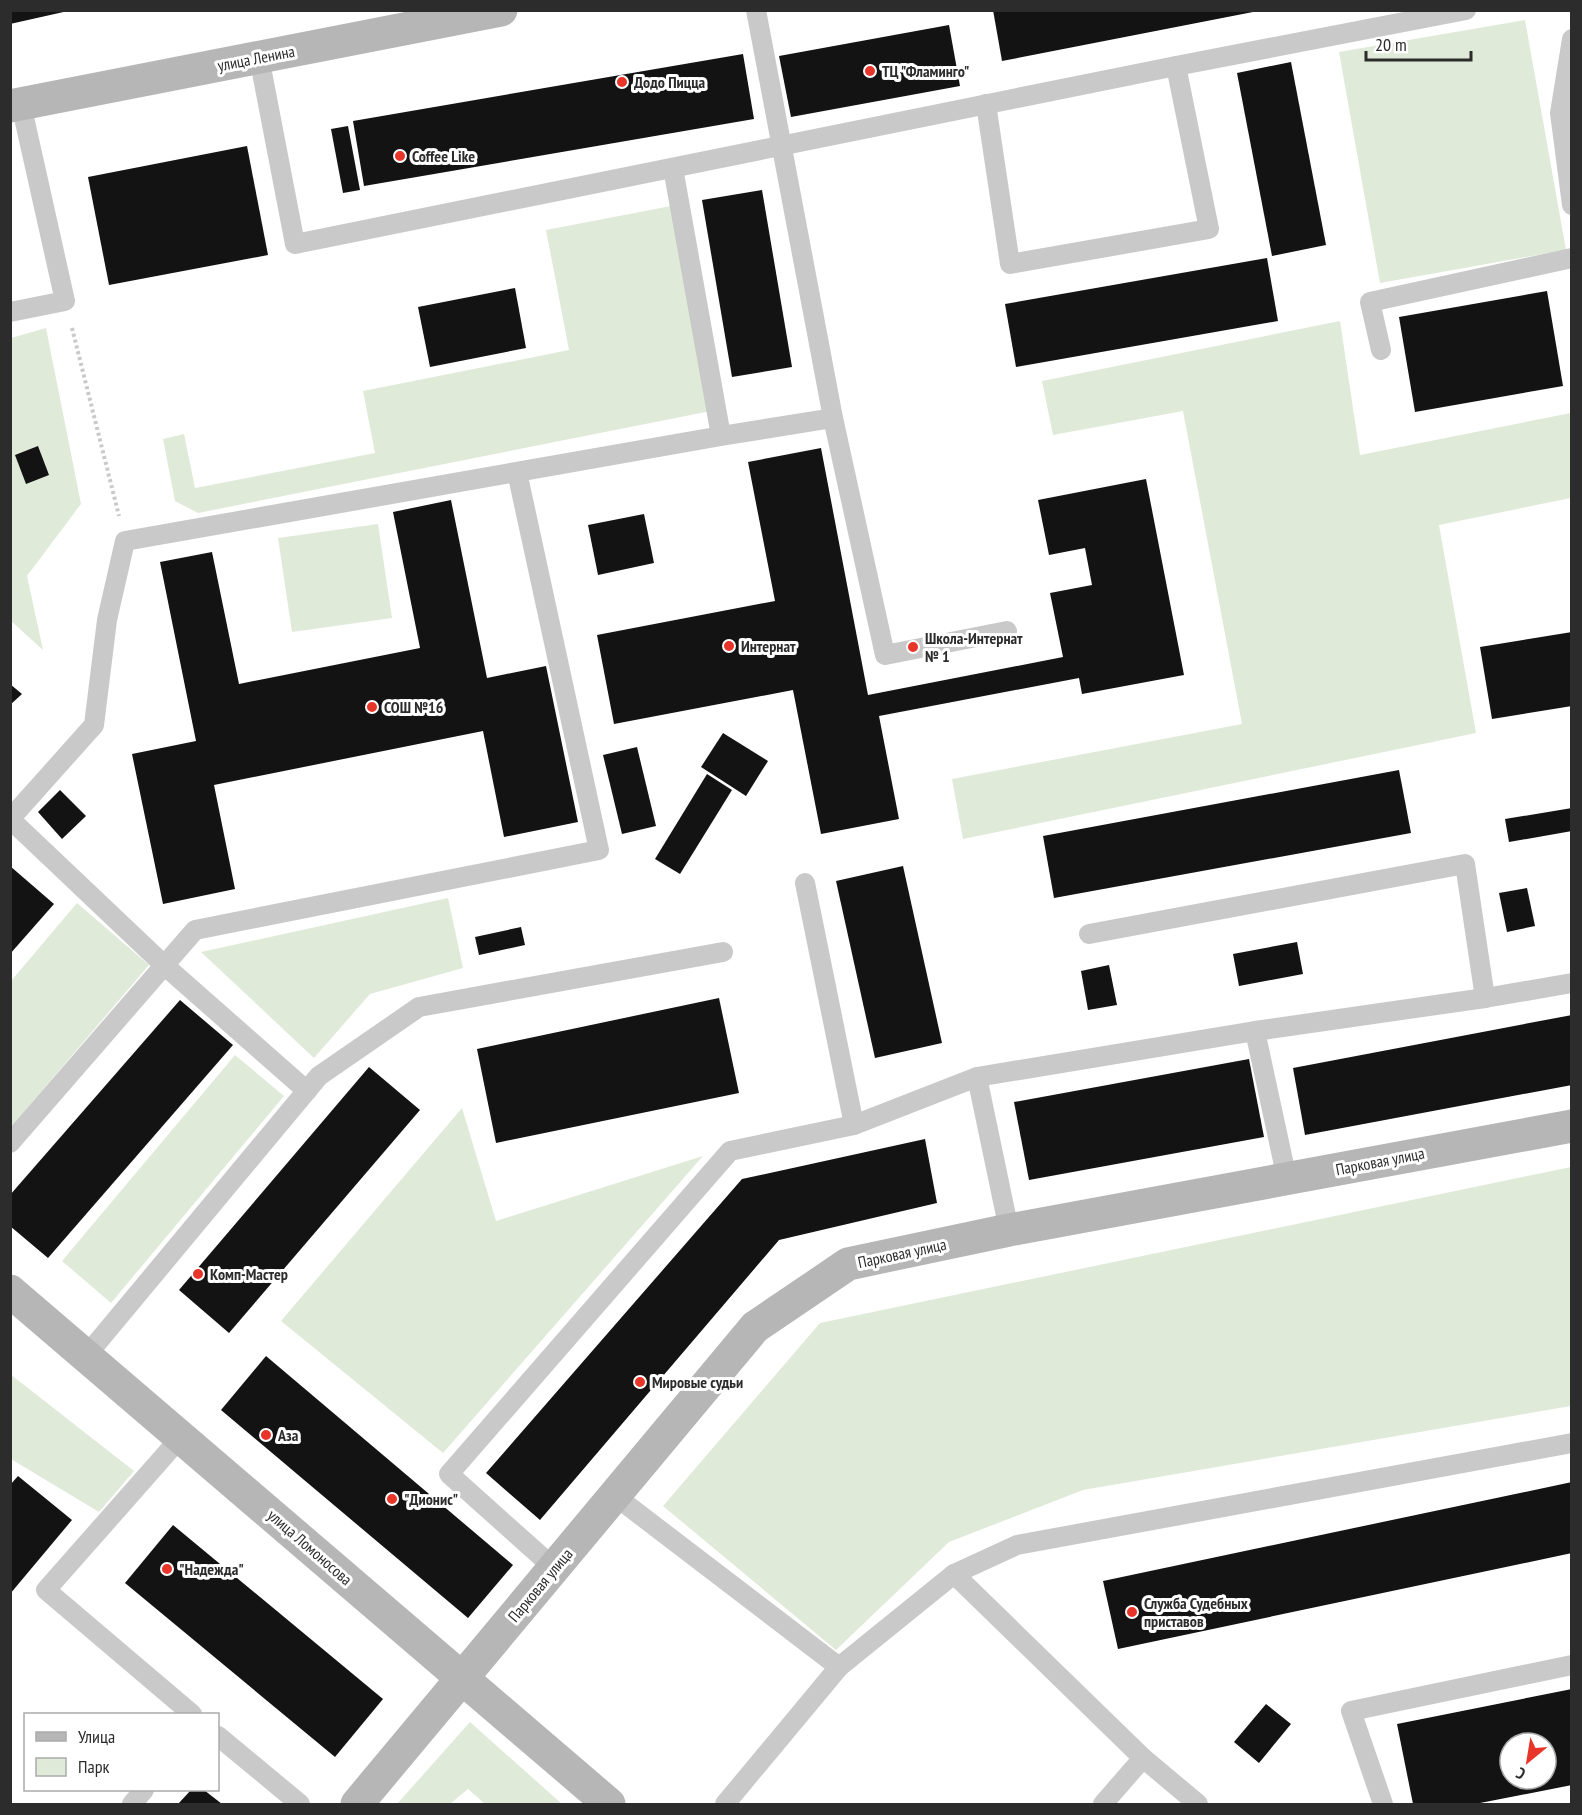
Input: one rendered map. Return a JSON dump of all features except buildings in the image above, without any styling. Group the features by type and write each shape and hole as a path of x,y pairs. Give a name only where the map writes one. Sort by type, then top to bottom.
{"street":[{"name":"улица Ленина","path":"16,105 495,11"},
{"name":"Парковая улица","path":"357,1804 755,1327 848,1264 1009,1230 1572,1126"},
{"name":"улица Ломоносова","path":"14,1300 86,1356 609,1804"}],"lane":[{"path":"756,10 833,418 885,655 1007,631"},
{"path":"259,57 295,244 1176,66 1467,10"},
{"path":"1572,39 1566,112 1572,205"},
{"path":"986,104 1010,264 1209,229 1176,66"},
{"path":"10,312 65,301 16,105"},
{"path":"673,168 722,436"},
{"path":"1381,350 1371,302 1572,258"},
{"path":"307,1091 164,965 10,819 94,725 107,620 125,542 833,418"},
{"path":"10,1143 195,930 599,850 517,472"},
{"path":"1089,934 1465,864 1485,998"},
{"path":"805,884 854,1125"},
{"path":"86,1356 319,1076 419,1007 723,952"},
{"path":"554,1568 449,1474 730,1151 854,1125 977,1077 1255,1031 1485,998 1572,983"},
{"path":"1255,1031 1287,1179"},
{"path":"977,1077 1009,1230"},
{"path":"181,1437 46,1590 191,1713"},
{"path":"725,1804 839,1666 954,1574 1017,1545 1572,1443"},
{"path":"614,1495 839,1666"},
{"path":"954,1574 1143,1758 1198,1804"},
{"path":"1383,1804 1351,1711 1572,1665"},
{"path":"219,1737 300,1804"},
{"path":"1103,1804 1143,1758"},
{"path":"132,1804 143,1791"}],"path":[{"path":"65,301 125,542"}],"green space":[{"path":"1525,20 1566,250 1380,283 1339,52"},
{"path":"671,206 711,411 198,513 175,501 163,439 184,434 195,488 375,453 363,391 569,350 546,230"},
{"path":"1340,321 1360,455 1571,413 1571,498 1439,525 1476,733 963,839 952,779 1242,724 1183,411 1053,435 1042,381"},
{"path":"46,328 81,504 27,576 43,650 11,621 11,338"},
{"path":"378,524 392,618 292,632 278,538"},
{"path":"448,898 463,968 370,994 314,1058 201,952"},
{"path":"77,903 149,965 11,1127 11,981"},
{"path":"235,1055 284,1096 111,1303 62,1261"},
{"path":"462,1108 496,1221 703,1156 443,1453 281,1321"},
{"path":"1571,1167 1571,1406 1083,1490 949,1542 836,1650 663,1506 820,1323"},
{"path":"10,1374 134,1471 99,1512 11,1459"},
{"path":"470,1722 562,1804 485,1804 468,1789 450,1804 397,1804"}],"place":[{"name":"ТЦ \"Фламинго\"","path":"870,71"},
{"name":"Додо Пицца","path":"622,82"},
{"name":"Coffee Like","path":"400,156"},
{"name":"Интернат","path":"729,646"},
{"name":"Школа-Интернат № 1","path":"913,647"},
{"name":"СОШ №16","path":"372,707"},
{"name":"Комп-Мастер","path":"198,1274"},
{"name":"Мировые судьи","path":"640,1382"},
{"name":"Аза","path":"266,1435"},
{"name":"\"Дионис\"","path":"392,1499"},
{"name":"\"Надежда\"","path":"167,1569"},
{"name":"Служба Судебных приставов","path":"1132,1612"}]}
